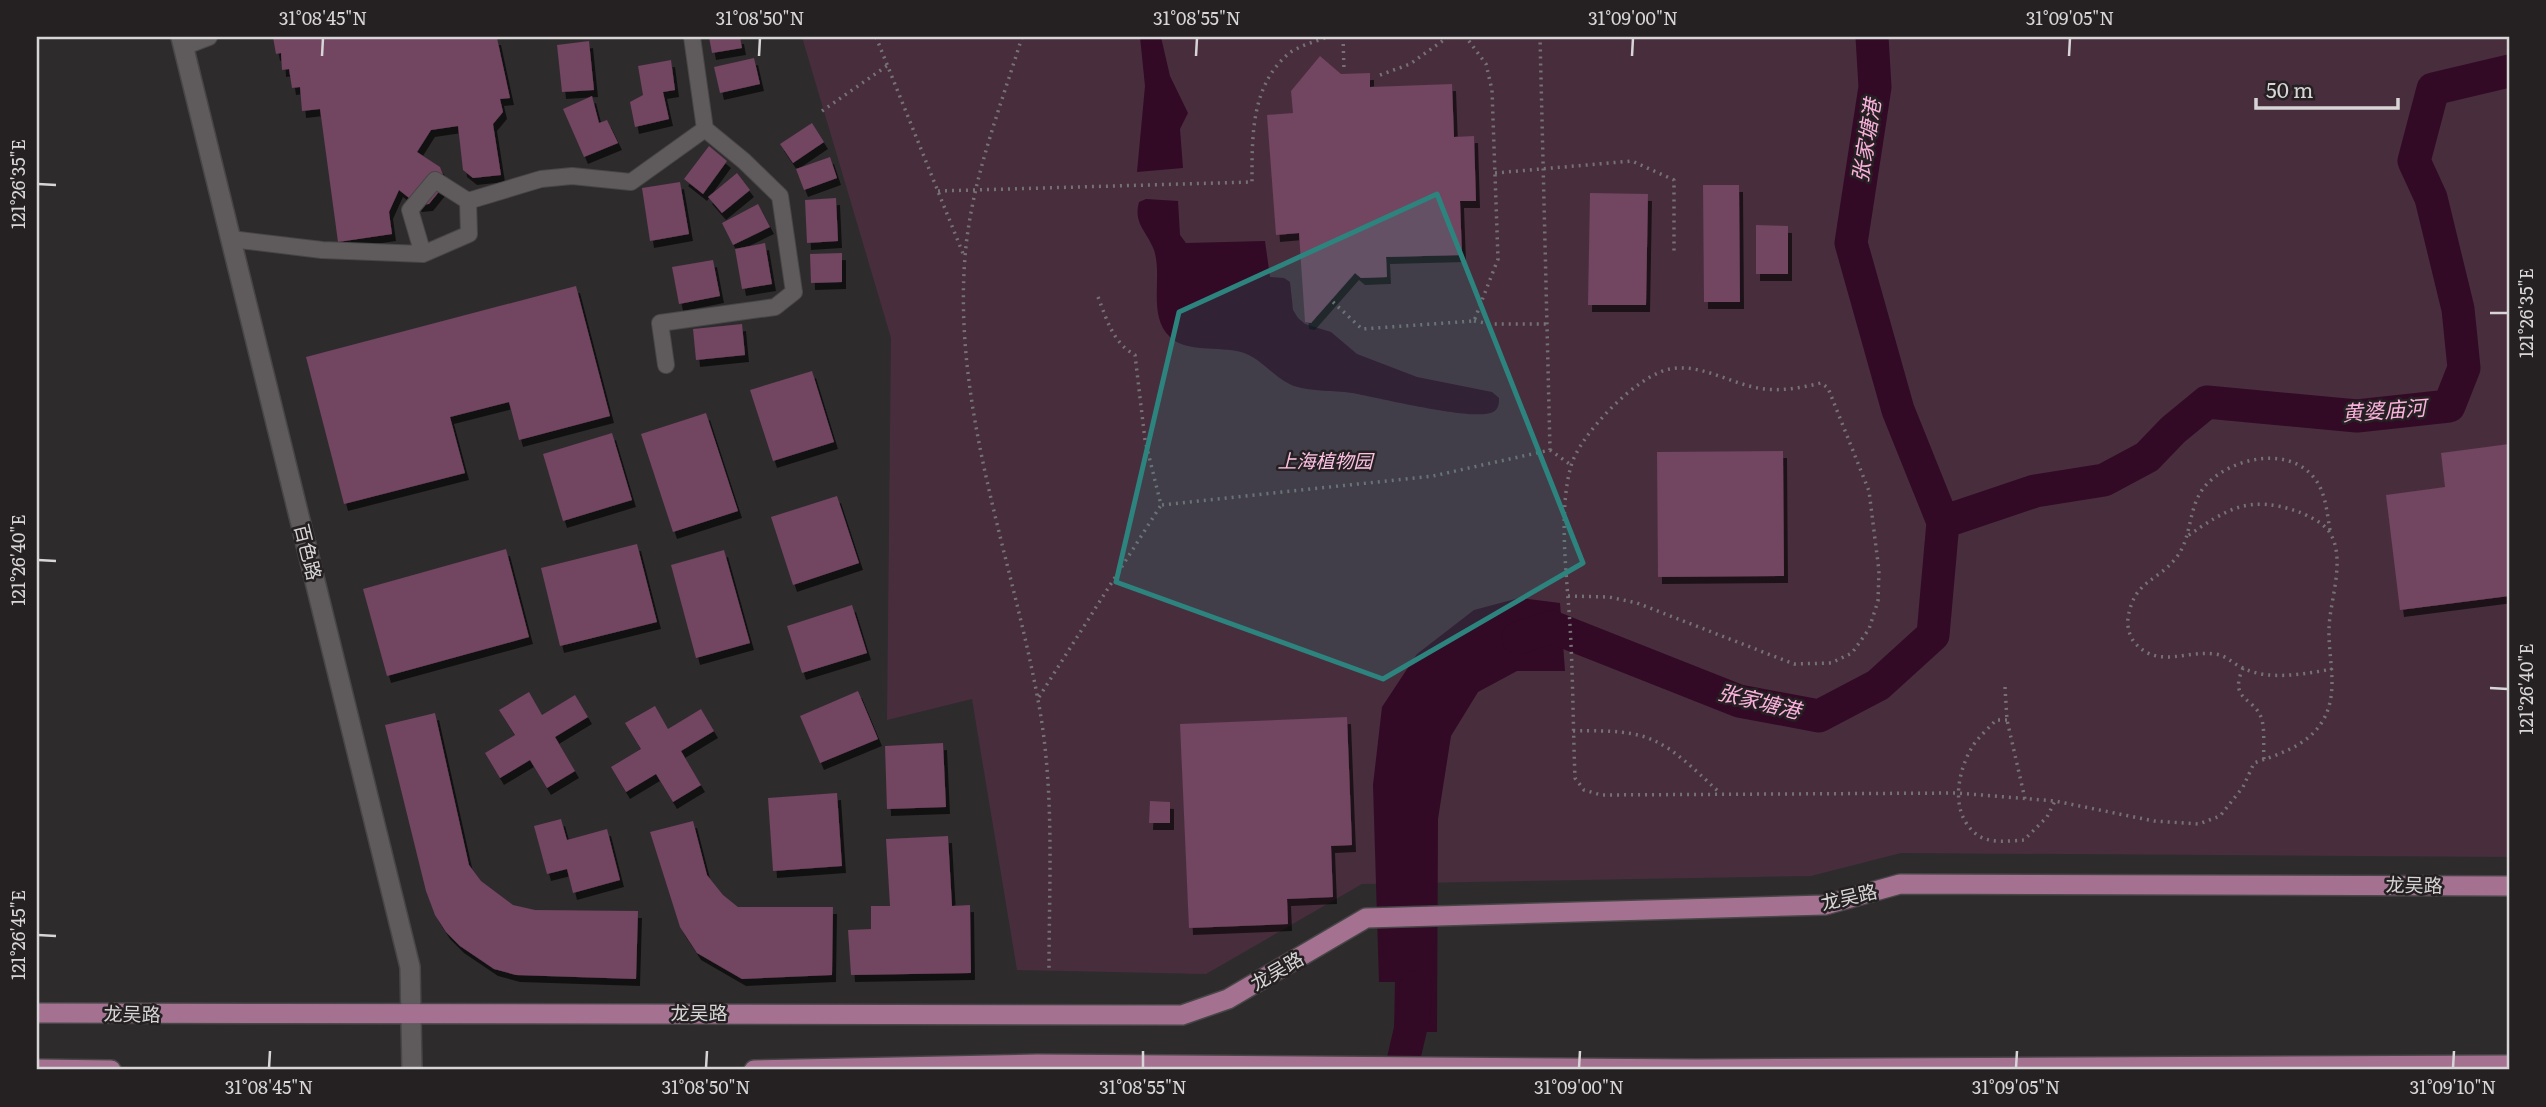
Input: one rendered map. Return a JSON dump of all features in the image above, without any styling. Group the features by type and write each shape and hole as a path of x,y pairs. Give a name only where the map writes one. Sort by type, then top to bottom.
{"main road":[{"name":"龙吴路","path":"37,1013 1181,1015 1228,999 1366,918 1825,905 1900,884 2509,886"},
{"path":"754,1070 1287,1066 1697,1069 2509,1065"},
{"path":"37,1069 111,1070"}],"street":[{"path":"182,42 209,37"},
{"path":"666,365 660,323 775,307 794,292 780,196 744,161 705,129 692,37"},
{"name":"百色路","path":"182,42 410,967 413,1013 412,1070"},
{"path":"468,201 541,179 572,176 631,182 705,129"},
{"path":"424,254 410,210 436,180 468,201"},
{"path":"231,239 322,250 424,254 468,234 468,201"}],"path":[{"path":"876,37 965,258"},
{"path":"1022,37 975,192 965,258 965,335 973,412 1038,699 1049,765 1049,970"},
{"path":"938,191 1252,182 1252,128 1264,84 1288,54 1327,37"},
{"path":"1343,37 1344,70"},
{"path":"1380,75 1410,64 1448,37"},
{"path":"1466,37 1486,64 1489,77 1498,259 1474,321"},
{"path":"1540,37 1550,450"},
{"path":"822,111 888,65"},
{"path":"1495,173 1632,161 1674,180 1674,255"},
{"path":"1038,699 1161,505 1145,440 1135,355 1122,348 1109,327 1098,297"},
{"path":"1333,302 1362,329 1474,321 1491,324 1547,324"},
{"path":"1569,599 1609,597 1637,603 1794,664 1831,663 1852,653 1868,629 1878,601 1880,571 1869,491 1828,388 1821,383 1784,390 1758,388 1697,370 1671,369 1638,386 1589,431 1571,465 1566,485 1565,515 1573,731 1575,778 1584,790 1601,795 1957,793 2055,801 2154,821 2199,824 2220,817 2243,787 2254,763 2303,743 2321,724 2332,701 2332,669 2329,628 2336,556 2325,501 2315,479 2298,464 2274,457 2226,472 2207,485 2192,509 2186,537 2176,558 2139,588 2131,604 2127,625 2133,640 2146,653 2164,658 2218,654 2262,675 2305,674 2332,669"},
{"path":"1161,505 1433,476 1550,450 1571,465"},
{"path":"2186,537 2230,509 2256,502 2281,506 2312,518 2330,532"},
{"path":"2243,668 2237,681 2239,694 2262,719 2264,760"},
{"path":"2006,687 2007,720 2025,799"},
{"path":"2007,720 1996,720 1972,746 1957,793 1963,816 1977,835 1998,841 2024,840 2047,817 2055,801"},
{"path":"1573,731 1618,730 1639,733 1674,751 1721,795"}],"highlighted area":[{"path":"1437,194 1583,563 1383,679 1116,582 1179,312"}],"green space":[{"name":"上海植物园","path":"802,37 2509,37 2509,857 1901,853 1811,876 1362,884 1206,974 1017,970 972,699 887,720 891,338"}],"shaded area":[{"path":"1140,37 1161,37 1170,76 1188,113 1180,129 1183,168 1137,172 1145,86"},
{"path":"1146,199 1178,201 1180,235 1186,243 1265,241 1270,277 1284,278 1290,282 1293,310 1305,324 1331,332 1357,354 1417,377 1492,392 1499,398 1498,408 1483,414 1467,414 1352,393 1301,388 1280,378 1241,352 1194,347 1177,342 1163,328 1159,318 1154,250 1138,216 1139,202"},
{"path":"1519,598 1560,603 1565,671 1517,671 1478,692 1451,736 1438,819 1437,1032 1394,1032 1395,982 1379,982 1373,785 1382,707 1417,654 1474,610"}],"building":[{"path":"273,37 497,38 510,98 500,99 503,112 493,124 501,175 473,178 463,170 458,126 431,130 417,152 440,167 446,183 429,204 418,205 399,190 389,212 392,234 338,242 320,109 302,111 300,87 292,88 289,69 282,70 281,53 276,54"},
{"path":"709,37 740,37 742,48 712,53"},
{"path":"589,41 594,90 562,92 557,45"},
{"path":"1320,56 1341,74 1370,73 1370,87 1452,84 1454,137 1474,136 1476,201 1460,201 1462,255 1386,257 1387,277 1361,278 1355,273 1311,323 1305,322 1299,233 1276,235 1267,115 1293,113 1291,91"},
{"path":"754,58 760,84 720,93 714,67"},
{"path":"671,60 675,90 663,92 669,119 635,127 630,102 643,95 638,66"},
{"path":"592,96 599,123 607,120 618,143 584,157 563,109"},
{"path":"812,123 824,142 793,163 780,144"},
{"path":"709,146 727,161 703,194 684,179"},
{"path":"830,157 837,178 804,190 796,169"},
{"path":"737,173 750,190 722,213 708,197"},
{"path":"680,182 689,234 650,241 642,188"},
{"path":"1703,185 1739,185 1740,302 1704,302"},
{"path":"1590,193 1648,194 1646,305 1588,305"},
{"path":"836,198 838,241 807,243 805,200"},
{"path":"758,204 770,227 733,245 722,223"},
{"path":"1756,225 1788,226 1788,274 1756,274"},
{"path":"765,243 772,284 742,289 735,249"},
{"path":"842,253 842,282 811,283 810,254"},
{"path":"713,260 720,296 679,304 672,267"},
{"path":"576,286 610,416 519,440 509,402 450,417 465,473 344,504 306,357"},
{"path":"742,324 745,355 696,360 693,329"},
{"path":"812,371 834,442 773,461 750,390"},
{"path":"706,413 738,511 673,532 641,434"},
{"path":"612,433 632,500 563,521 543,454"},
{"path":"2509,444 2509,596 2400,610 2386,495 2445,487 2441,453"},
{"path":"1783,451 1784,576 1658,577 1657,452"},
{"path":"837,496 859,563 793,585 771,517"},
{"path":"637,544 657,622 560,646 541,568"},
{"path":"506,549 529,637 387,676 363,589"},
{"path":"724,550 750,643 696,658 671,565"},
{"path":"852,605 867,653 802,673 787,626"},
{"path":"858,691 878,739 820,763 800,716"},
{"path":"529,692 542,715 575,695 588,717 555,737 575,771 547,788 530,760 500,778 485,753 515,735 499,710"},
{"path":"655,706 668,729 701,709 714,731 681,751 701,785 673,802 656,774 626,792 611,767 641,749 625,723"},
{"path":"435,713 469,865 481,881 513,905 535,910 638,911 636,979 516,975 494,969 460,946 446,932 435,915 426,891 385,725"},
{"path":"1347,717 1352,845 1331,846 1333,897 1287,899 1288,924 1189,928 1180,724"},
{"path":"943,743 946,807 887,809 885,746"},
{"path":"837,793 842,866 773,871 768,798"},
{"path":"1150,801 1170,802 1170,823 1149,823"},
{"path":"561,819 567,840 607,829 620,880 573,893 567,869 547,874 534,826"},
{"path":"693,821 707,875 723,895 738,907 833,907 832,975 742,979 697,953 680,927 650,832"},
{"path":"948,836 952,906 970,905 971,973 851,975 848,930 871,929 871,906 890,906 886,839"}],"waterway":[{"name":"张家塘港","path":"1518,638 1552,627 1739,701 1819,716 1878,685 1933,635 1943,522 1898,410 1851,243 1875,87 1872,37"},
{"name":"黄婆庙河","path":"1943,522 2035,491 2104,480 2147,457 2173,430 2207,402 2357,416 2449,406 2464,368 2458,309 2431,198 2414,161 2433,89 2509,71"},
{"name":"张家塘港","path":"1401,1070 1414,1014 1416,987"}]}
